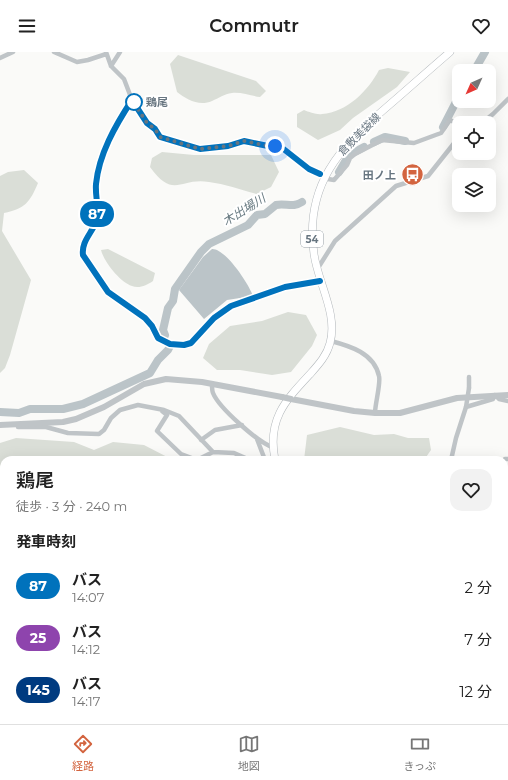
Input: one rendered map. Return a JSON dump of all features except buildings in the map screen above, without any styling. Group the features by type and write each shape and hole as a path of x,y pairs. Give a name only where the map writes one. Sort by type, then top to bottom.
{"main road":[{"name":"倉敷美袋線","path":"274,456 272,448 273,432 279,411 284,402 321,362 331,341 331,321 316,268 312,245 315,209 323,181 336,157 365,126 450,52"}],"street":[{"path":"0,58 12,52"},
{"path":"54,52 78,62 106,53 112,66 124,79 132,100 147,123 155,129 160,137 200,149 228,146 244,141 281,147 309,169 320,174"},
{"path":"112,66 120,52"},
{"path":"491,116 508,99"},
{"path":"132,100 108,141 99,166 95,192 97,219 82,249 83,255 108,292 145,318 152,326 158,338 170,344 184,345 191,343 214,318 231,306 285,287 320,281"},
{"path":"328,179 334,180 347,166 350,158 382,140 414,144 441,133 450,120 452,121"},
{"path":"316,268 322,264 326,254 335,241 386,193 400,183 428,176 452,146"},
{"path":"331,341 355,348 364,354 374,364 379,377 375,413"},
{"path":"452,456 466,407 469,377"},
{"path":"2,425 63,422 76,419 104,407 144,384 156,381 181,379 375,413 400,413 457,398 508,395"},
{"path":"212,384 213,393 216,398 257,439 272,448"},
{"path":"466,407 493,399 495,395"},
{"path":"495,395 499,399 508,401"},
{"path":"2,425 46,427 68,433 99,434 104,430 111,418 120,410 138,404 160,409 178,416 213,452"},
{"path":"160,409 167,415 157,431 181,454 186,456"},
{"path":"201,440 215,430 242,425"},
{"path":"257,439 263,456"},
{"path":"205,456 213,452 234,453 244,456"}],"shaded area":[{"path":"178,55 256,81 266,91 260,97 232,93 207,103 198,103 193,101 177,92 170,64"},
{"path":"388,68 410,72 397,87 353,118 340,130 318,140 297,127 297,114 304,110 320,114 331,112 348,105 363,93 379,70"},
{"path":"162,152 194,155 271,155 279,172 271,187 257,194 209,182 199,181 172,185 165,183 150,167 152,158"},
{"path":"24,170 38,183 26,204 22,207 4,213 2,231 31,280 10,355 5,368 0,373 0,176 8,172"},
{"path":"108,249 155,273 153,281 140,287 127,284 113,271 105,260 101,250"},
{"path":"212,249 217,250 230,260 247,283 253,296 227,300 204,319 179,290 203,257"},
{"path":"288,312 306,315 317,335 312,346 291,372 272,375 240,370 217,370 203,358 209,344 230,326 262,321"},
{"path":"340,427 374,435 394,434 408,438 429,438 431,450 427,456 304,456 307,435"},
{"path":"16,438 74,442 94,450 113,442 144,445 165,456 0,456 0,443"}],"waterway":[{"name":"木出場川","path":"478,64 485,52"},
{"name":"木出場川","path":"443,127 453,108"},
{"name":"木出場川","path":"374,142 385,137 405,141"},
{"name":"木出場川","path":"339,172 349,155 364,147"},
{"name":"木出場川","path":"165,335 163,330 168,308 173,301 175,289 201,252 209,244 248,225 257,215 265,214 276,205 296,205 302,202"},
{"name":"木出場川","path":"0,412 19,413 30,409 63,409 83,404 150,373 158,360 170,346"}],"bus line":[{"name":"87","path":"320,174 309,169 281,147 244,141 228,146 200,149 160,137 155,129 147,123 132,100 108,141 99,166 95,192 97,219 84,242 82,249 83,255 108,292 145,318 152,326 158,338 170,344 184,345 191,343 214,318 231,306 285,287 320,281"}],"place":[{"name":"鶏尾","path":"134,102"},
{"name":"田ノ上","path":"412,175"}],"route":[{"path":"134,102 132,100 147,123 155,129 160,137 200,149 228,146 244,141 275,146"}]}
